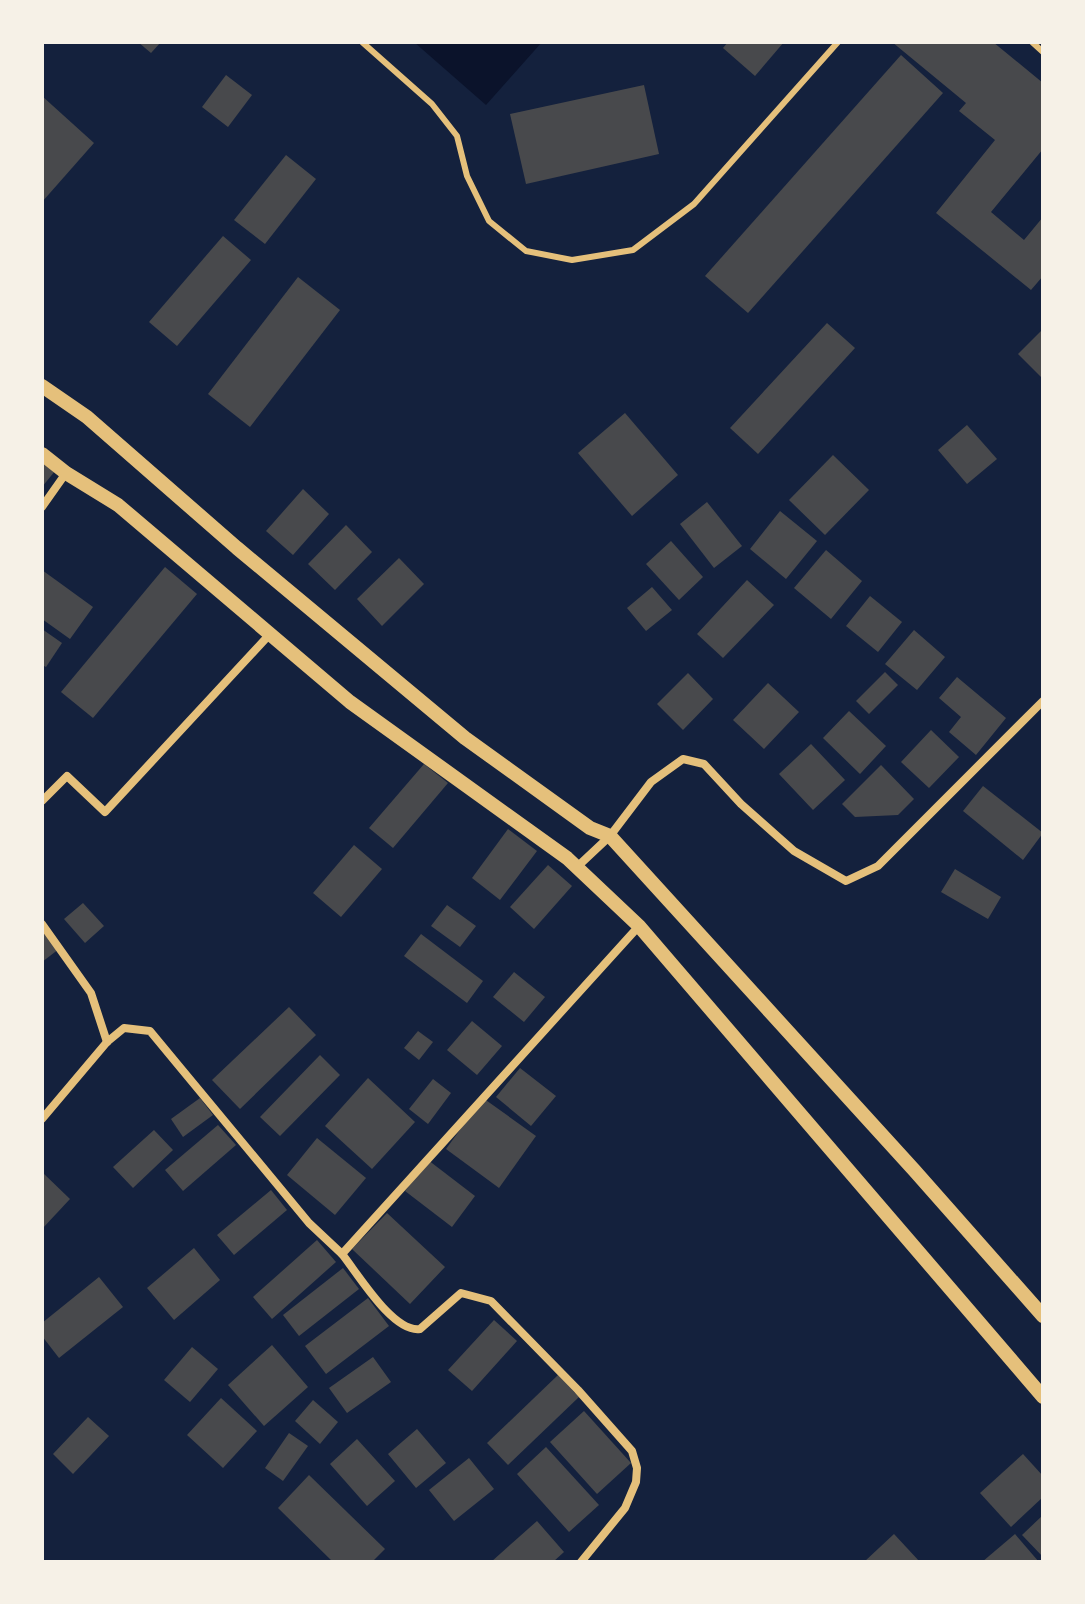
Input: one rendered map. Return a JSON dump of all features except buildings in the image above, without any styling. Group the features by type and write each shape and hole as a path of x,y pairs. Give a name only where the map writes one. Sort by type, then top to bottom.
{"street":[{"path":"42,386 87,417 237,548 465,738 590,828 610,836 1043,1316"},
{"path":"42,454 66,473 118,505 350,702 577,867 639,926 1043,1397"},
{"path":"42,507 66,473"},
{"path":"42,801 67,776 105,812 270,634"},
{"path":"577,867 610,836 651,782 683,759 704,764 741,804 794,851 846,881 878,866 1043,701"},
{"path":"42,924 91,993 107,1042"},
{"path":"342,1254 639,926"},
{"path":"42,1119 107,1042 124,1028 150,1031 309,1223 342,1254 403,1327 420,1329 461,1293 491,1301 578,1390 632,1451 637,1468 636,1482 625,1508 581,1562"}],"lane":[{"path":"362,42 432,104 457,136 467,176 489,221 526,251 572,260 633,250 694,204 838,42"},
{"path":"1032,42 1043,52"}],"water":[{"path":"414,42 542,42 486,105"}]}
